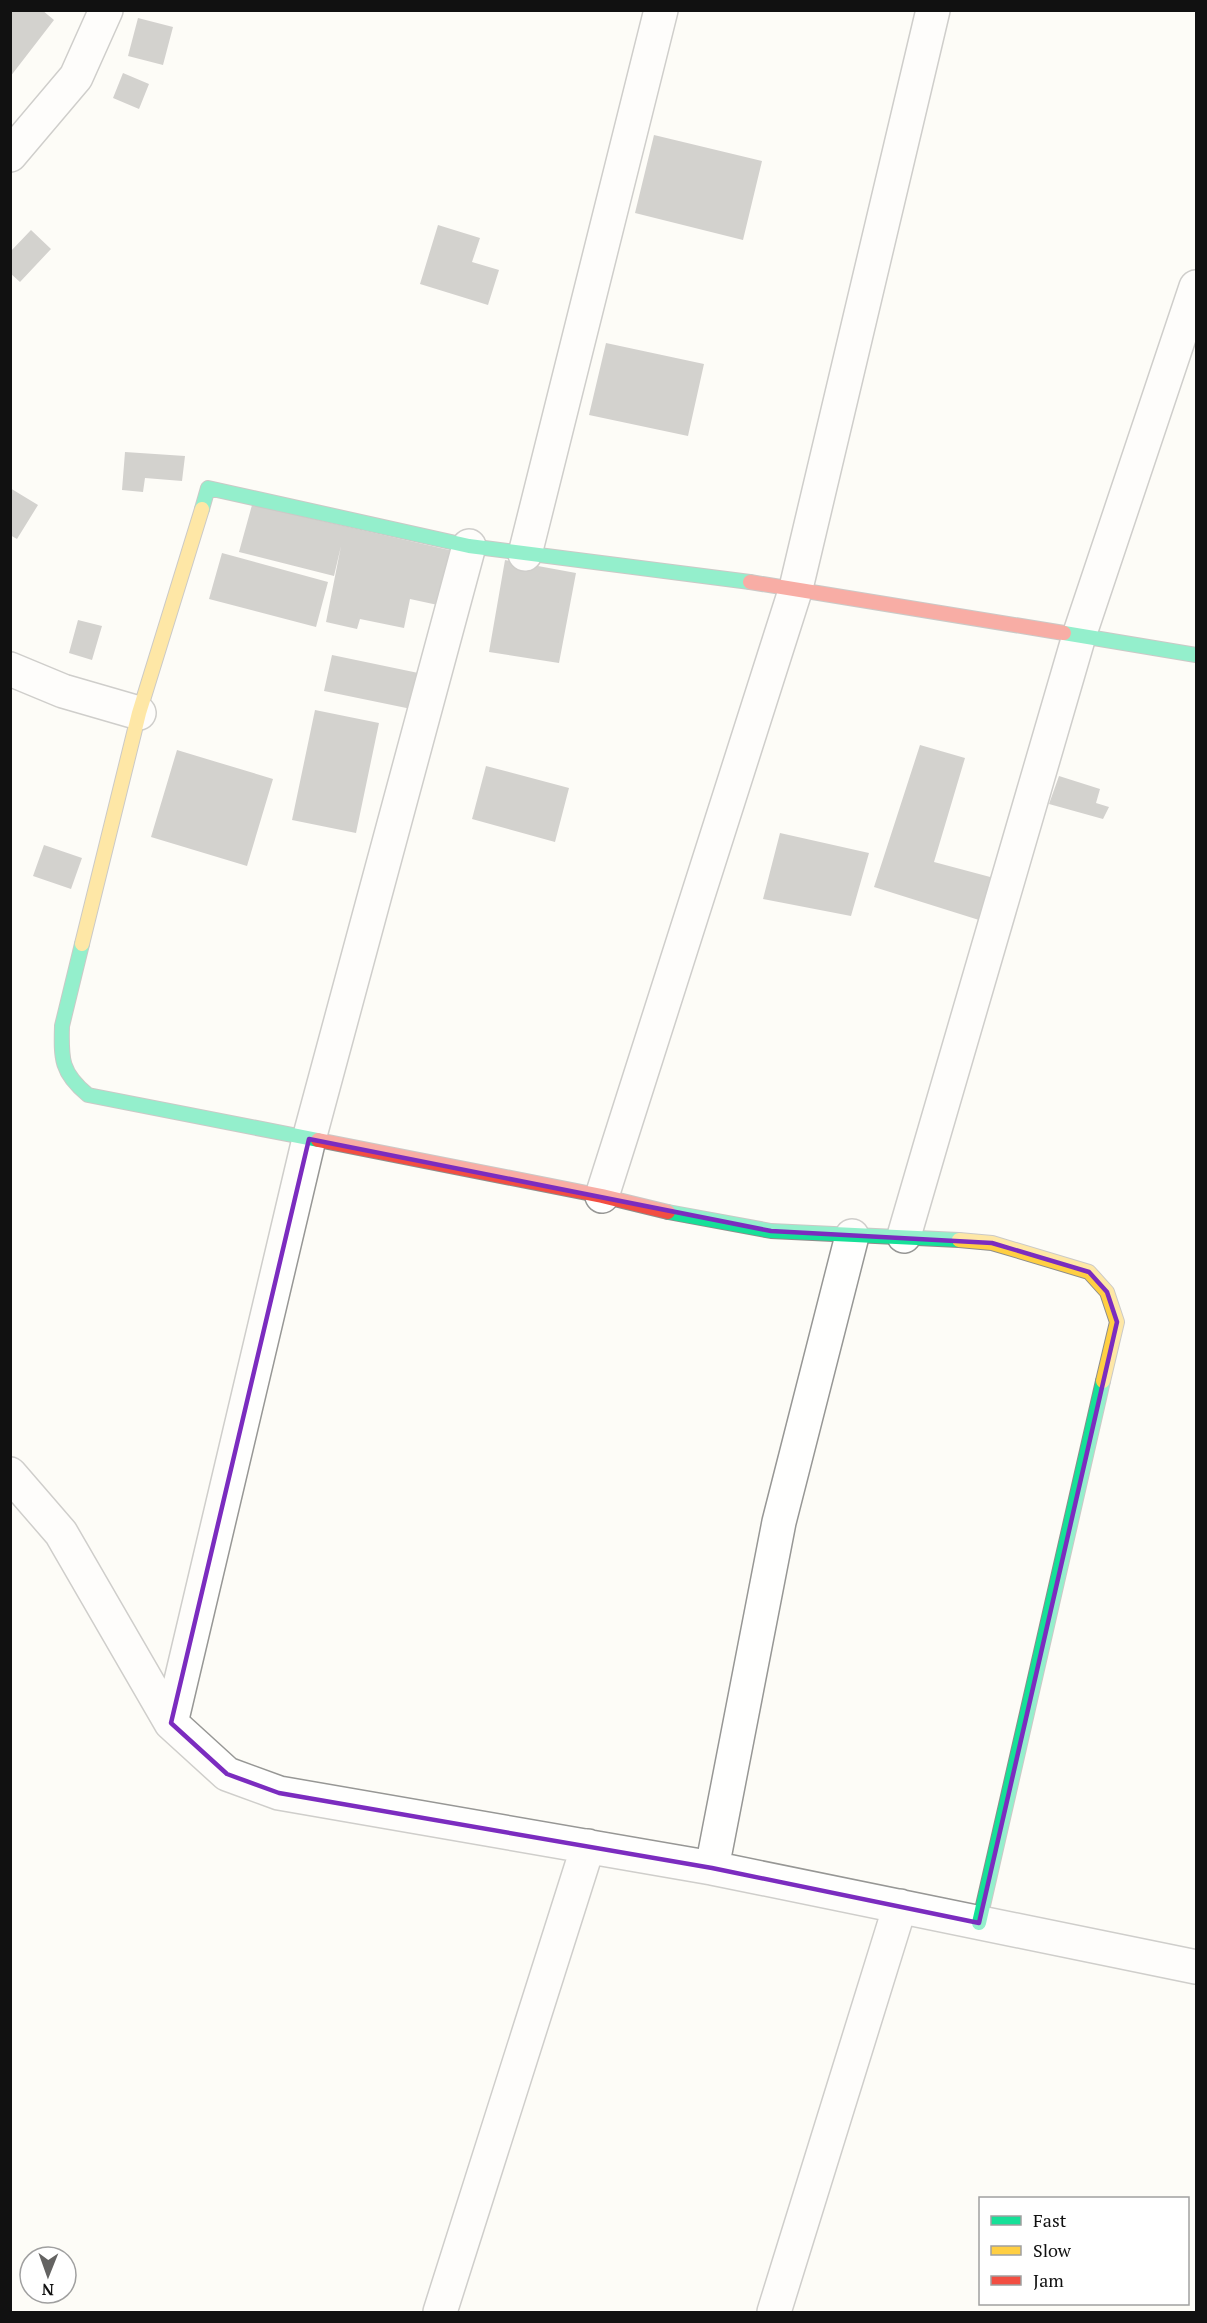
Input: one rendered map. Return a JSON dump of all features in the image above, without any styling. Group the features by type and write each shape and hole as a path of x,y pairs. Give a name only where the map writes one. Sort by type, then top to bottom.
{"street":[{"path":"10,155 76,77 106,10"},
{"path":"525,554 661,10"},
{"path":"602,1196 796,588 933,10"},
{"path":"904,1236 1079,636 1197,287"},
{"path":"979,1923 1117,1322 1107,1292 1089,1272 992,1244 904,1236 852,1236 771,1231 693,1218 602,1196 88,1095 70,1080 61,1060 62,1026 139,713 208,489 469,546 796,588 1197,655"},
{"path":"171,1723 309,1139 469,546"},
{"path":"10,669 63,691 139,713"},
{"path":"712,1868 779,1522 852,1236"},
{"path":"10,1474 61,1533 171,1723 227,1774 279,1793 712,1868 1197,1967"},
{"path":"440,2313 588,1846"},
{"path":"774,2313 900,1906"}],"highlighted area":[{"path":"309,1139 771,1231 992,1243 1089,1272 1107,1292 1117,1322 979,1923 712,1868 279,1793 227,1774 171,1723"}],"building":[{"path":"10,10 42,10 54,20 10,77"},
{"path":"138,18 173,27 163,65 128,56"},
{"path":"123,73 149,84 139,109 113,98"},
{"path":"654,135 762,161 743,240 635,213"},
{"path":"438,225 480,238 472,262 499,270 488,305 420,284"},
{"path":"31,230 51,249 20,282 10,273 10,252"},
{"path":"606,343 704,364 688,436 589,415"},
{"path":"125,452 185,456 182,481 145,478 143,492 122,490"},
{"path":"10,488 38,505 17,539 10,535"},
{"path":"252,505 458,552 447,607 410,599 404,628 360,619 357,629 326,622 341,546 334,576 239,552"},
{"path":"222,553 328,582 316,627 209,599"},
{"path":"505,560 576,573 559,663 489,652"},
{"path":"78,620 102,626 92,660 69,653"},
{"path":"332,655 428,675 421,711 324,691"},
{"path":"315,710 379,723 356,833 292,820"},
{"path":"920,745 965,758 934,862 994,878 979,920 874,887"},
{"path":"177,750 273,779 247,866 151,837"},
{"path":"486,766 569,788 555,842 472,819"},
{"path":"1059,776 1100,789 1096,803 1109,807 1103,819 1049,804"},
{"path":"780,833 869,853 851,916 763,899"},
{"path":"44,845 82,858 71,889 33,876"}],"traffic: fast":[{"path":"202,509 208,488 469,546 750,582"},
{"path":"1064,633 1196,655"},
{"path":"82,944 62,1026 62,1048 65,1065 72,1080 88,1095 318,1140"},
{"path":"668,1212 771,1231 959,1240"},
{"path":"979,1923 1103,1381"}],"traffic: slow":[{"path":"82,944 139,713 202,509"},
{"path":"959,1240 992,1243 1089,1272 1107,1292 1117,1322 1103,1381"}],"traffic: jam":[{"path":"750,582 1064,633"},
{"path":"318,1140 602,1196 668,1212"}]}
